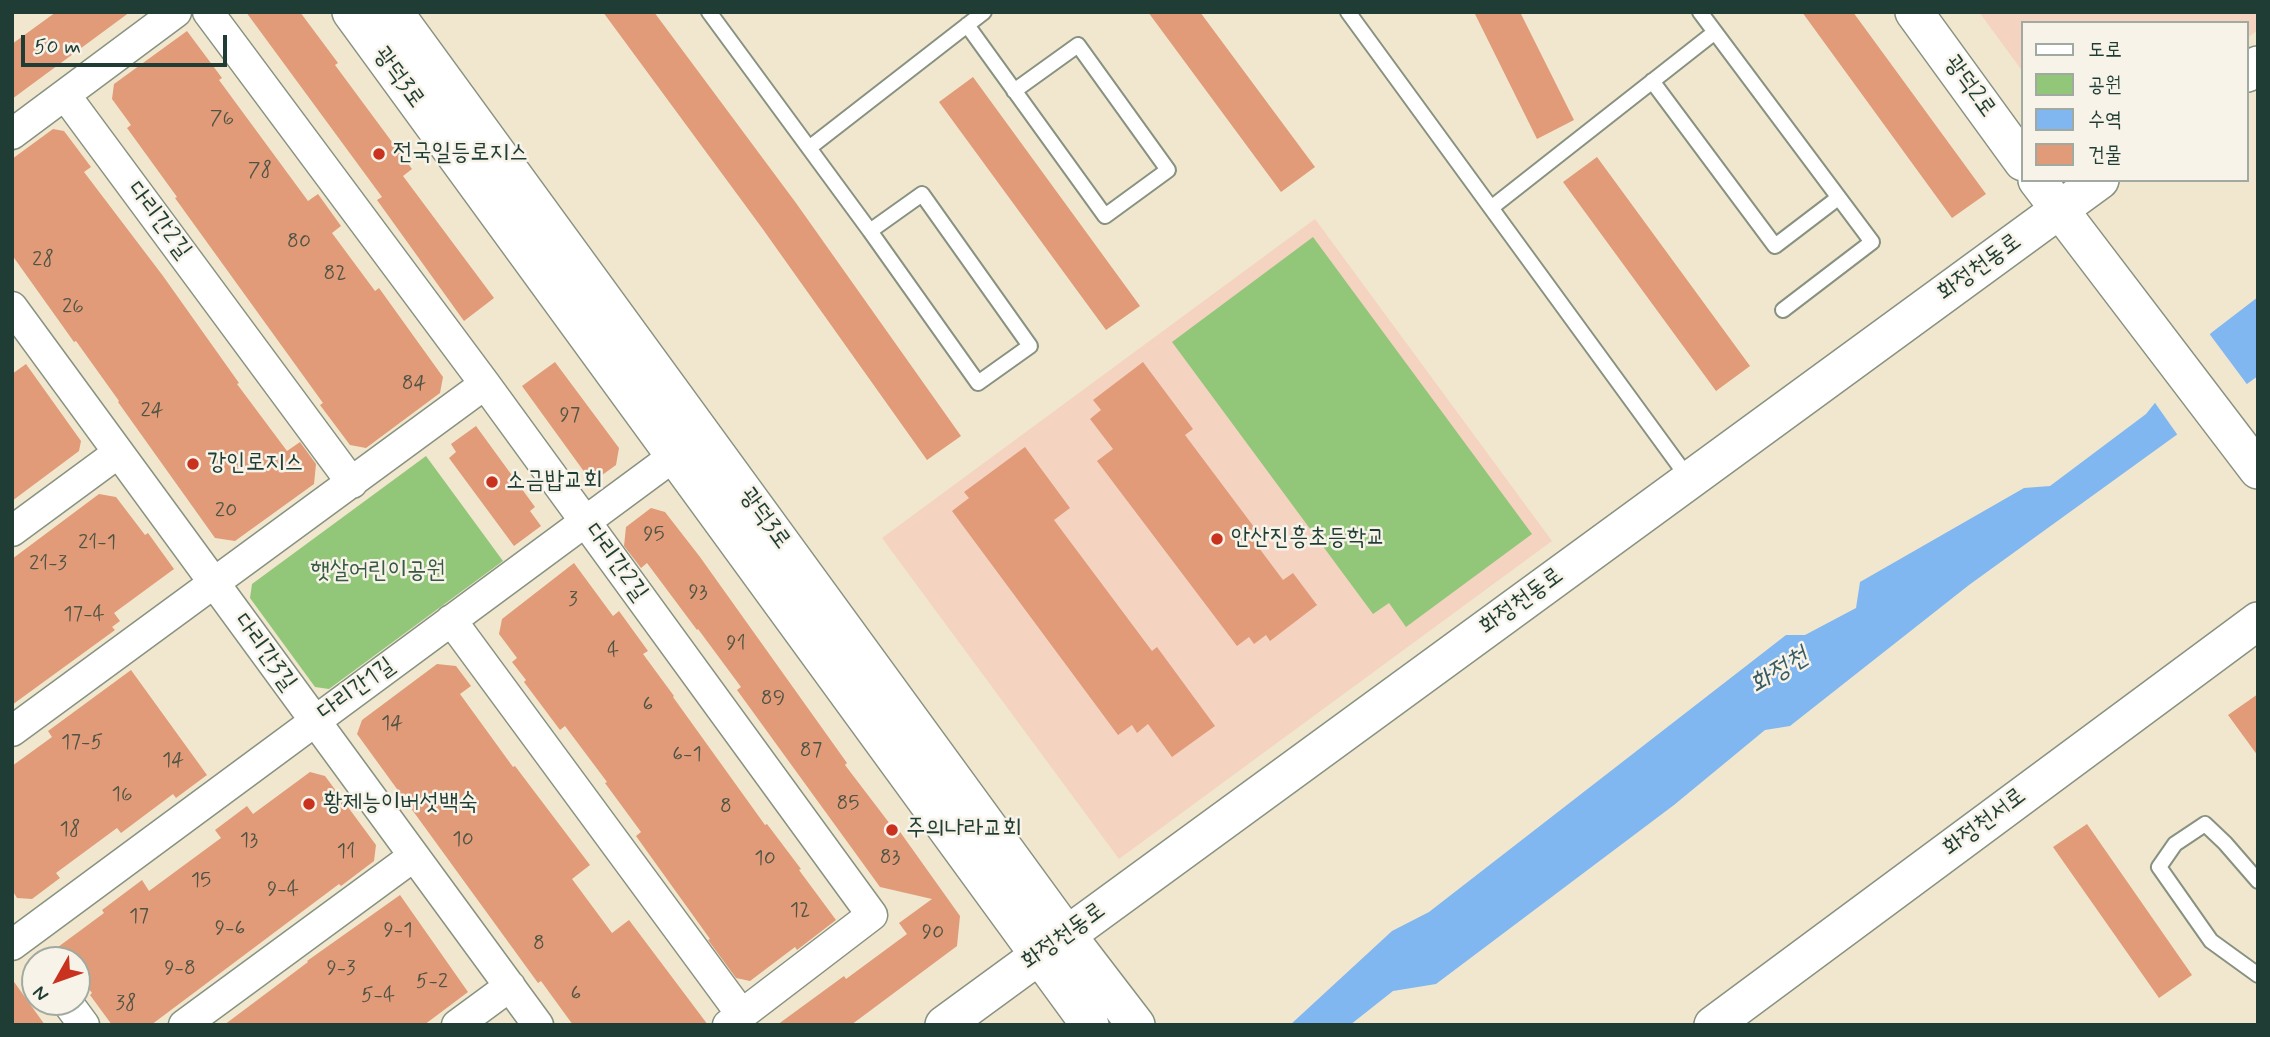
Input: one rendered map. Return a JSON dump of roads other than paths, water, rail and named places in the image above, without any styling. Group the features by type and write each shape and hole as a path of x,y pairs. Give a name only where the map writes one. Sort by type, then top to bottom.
{"street":[{"path":"12,134 176,12"},
{"name":"다리간2길","path":"208,12 485,384 872,915 735,1020 452,620"},
{"name":"광덕3로","path":"351,12 688,445 1053,945 1136,1025"},
{"name":"광덕3로","path":"394,12 688,445"},
{"name":"광덕2로","path":"1914,12 2022,161"},
{"name":"다리간2길","path":"65,95 352,482"},
{"path":"2038,182 2256,468"},
{"name":"화정천동로","path":"944,1025 2097,182"},
{"name":"다리간3길","path":"16,321 118,453 538,1025"},
{"path":"12,731 485,384"},
{"name":"다리간1길","path":"20,943 688,445"},
{"path":"12,531 118,453"},
{"name":"화정천서로","path":"1732,1016 2258,621"},
{"path":"184,1025 414,856"},
{"name":"광덕3로","path":"1053,945 1090,1025"},
{"path":"457,1025 510,986"}],"lane":[{"path":"709,12 978,383 1030,346 922,194 870,231"},
{"path":"809,148 984,12"},
{"path":"1348,12 1690,480"},
{"path":"1700,12 1872,242 1783,310"},
{"path":"967,25 1014,91 1105,216 1168,170 1077,45 1014,91"},
{"path":"1491,208 1715,32"},
{"path":"1652,81 1775,246 1838,198"},
{"path":"2258,881 2225,843 2204,824 2175,844 2159,867 2211,941 2258,975"}],"water":[{"name":"화정천","path":"2258,297 2258,376 1969,585 1790,726 1765,730 1674,805 1436,984 1393,991 1350,1025 1290,1025 1392,931 1429,912 1786,635 1805,635 1856,608 1860,582 2024,488 2050,486 2146,414 2211,333"}],"place":[{"name":"전국일등로지스","path":"379,154"},
{"name":"강인로지스","path":"193,464"},
{"name":"소금밥교회","path":"492,482"},
{"name":"안산진흥초등학교","path":"1217,539"},
{"name":"황제능이버섯백숙","path":"309,804"},
{"name":"주의나라교회","path":"892,830"}],"park label":[{"name":"햇살어린이공원","path":"378,572"}]}
